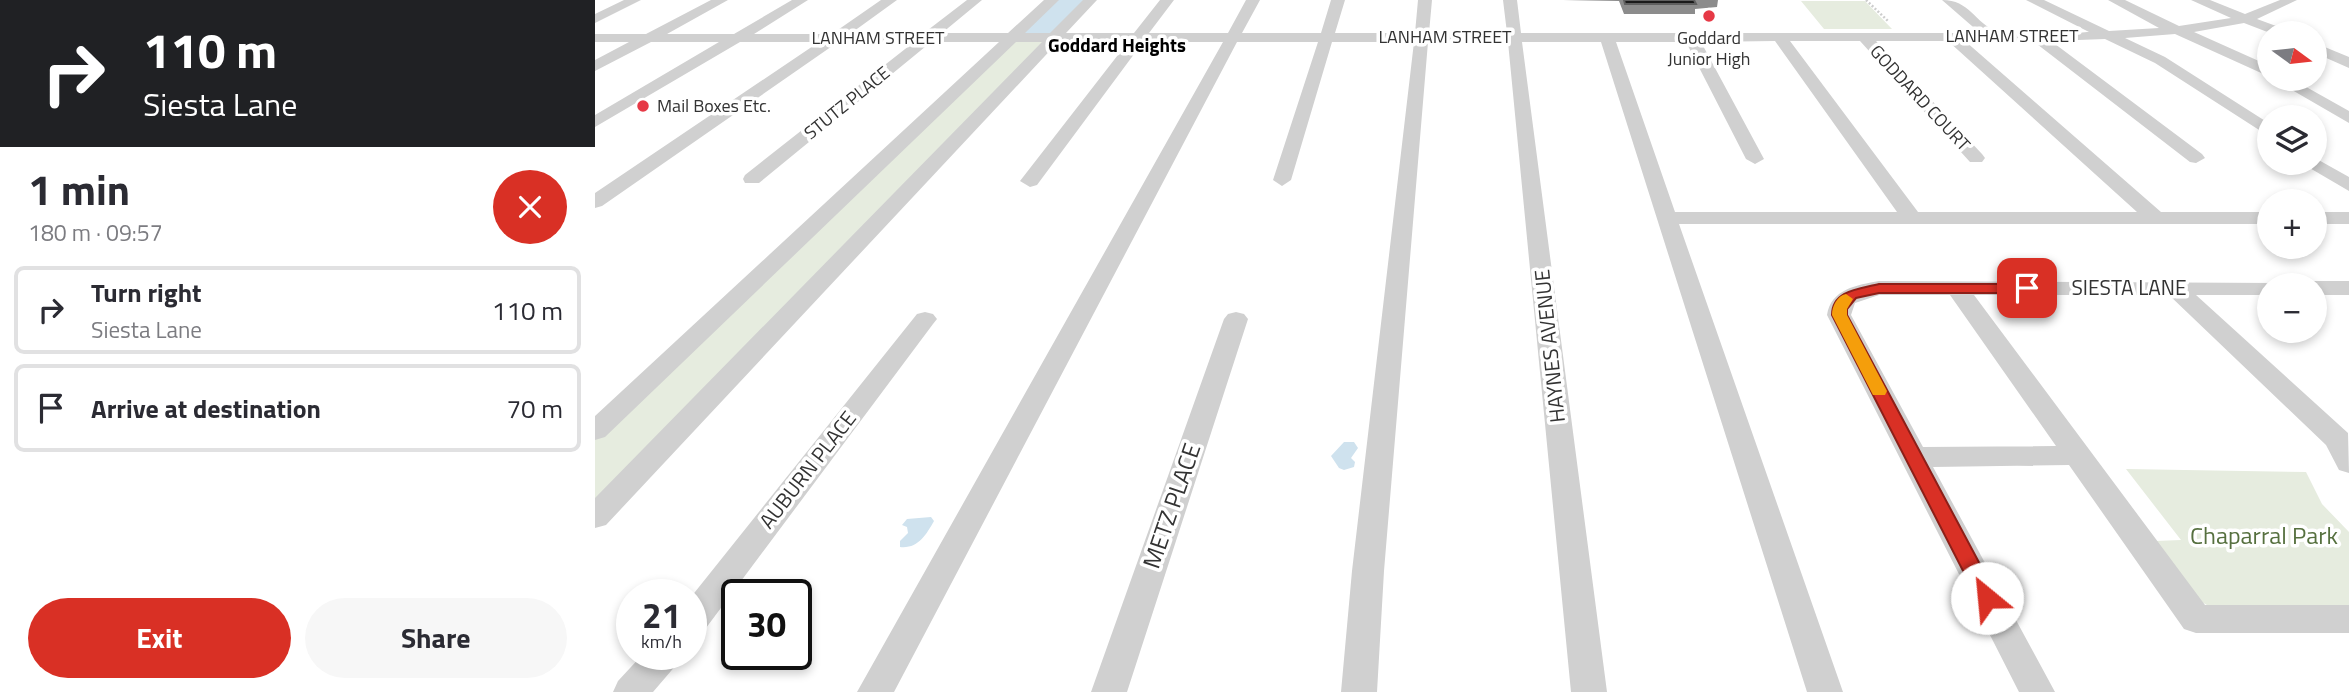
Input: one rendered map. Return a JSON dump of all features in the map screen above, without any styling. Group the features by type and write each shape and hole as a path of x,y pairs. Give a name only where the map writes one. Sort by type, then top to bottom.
{"street":[{"path":"595,19 634,0"},
{"path":"595,66 721,0"},
{"path":"595,122 801,0"},
{"path":"595,202 890,0"},
{"name":"STUTZ PLACE","path":"752,179 975,0"},
{"path":"595,431 1052,0"},
{"path":"595,517 1090,0"},
{"path":"1030,181 1167,0"},
{"path":"875,692 1253,0"},
{"path":"1282,180 1338,0"},
{"path":"1359,692 1368,571 1420,68 1420,44 1424,37 1425,0"},
{"name":"HAYNES AVENUE","path":"1510,0 1589,692"},
{"path":"1949,0 1994,37"},
{"path":"2033,0 2160,60 2257,123"},
{"path":"2115,0 2172,29 2257,65"},
{"path":"2198,0 2257,22"},
{"name":"LANHAM STREET","path":"595,38 2036,37 2172,29 2244,17 2273,9 2290,0"},
{"path":"1607,37 1825,692"},
{"path":"1691,37 1755,159"},
{"path":"1779,37 1912,218"},
{"name":"GODDARD COURT","path":"1864,37 1976,158"},
{"path":"1952,37 2156,218"},
{"path":"2036,37 2196,158"},
{"path":"2327,53 2349,64"},
{"path":"2302,91 2349,118"},
{"path":"2327,171 2349,185"},
{"path":"1669,218 2257,218"},
{"path":"2327,218 2349,218"},
{"path":"1957,288 2196,620 2349,619"},
{"path":"2175,288 2345,448"},
{"name":"SIESTA LANE","path":"2037,692 1839,315 1843,300 1870,290 2257,288"},
{"path":"2331,288 2349,303"},
{"name":"AUBURN PLACE","path":"707,601 925,319"},
{"name":"METZ PLACE","path":"1109,692 1236,319"},
{"path":"1913,457 2077,455"},
{"path":"631,692 651,670"}],"green space":[{"path":"1801,1 1865,1 1892,29 1824,29"},
{"path":"1006,42 1050,42 595,517 595,431"},
{"name":"Chaparral Park","path":"2126,469 2306,472 2322,504 2349,532 2349,605 2207,605 2198,600 2155,541 2181,540"}],"water":[{"path":"1054,0 1085,0 1054,33 1016,33"},
{"path":"1344,442 1354,442 1358,448 1351,458 1355,462 1354,467 1344,470 1339,468 1331,456"},
{"path":"931,517 934,521 921,540 912,546 900,547 900,541 908,533 907,527 902,525 907,519"}],"building":[{"path":"1624,0 1694,0 1696,4 1625,4"}],"slow traffic":[{"path":"1846,299 1839,309 1839,315 1879,391"}],"place":[{"name":"Goddard Junior High","path":"1709,16"},
{"name":"Mail Boxes Etc.","path":"643,106"}],"district":[{"name":"Goddard Heights","path":"1117,45"}],"route":[{"path":"1987,598 1839,315 1839,309 1843,300 1851,295 1879,288 2027,288"}]}
